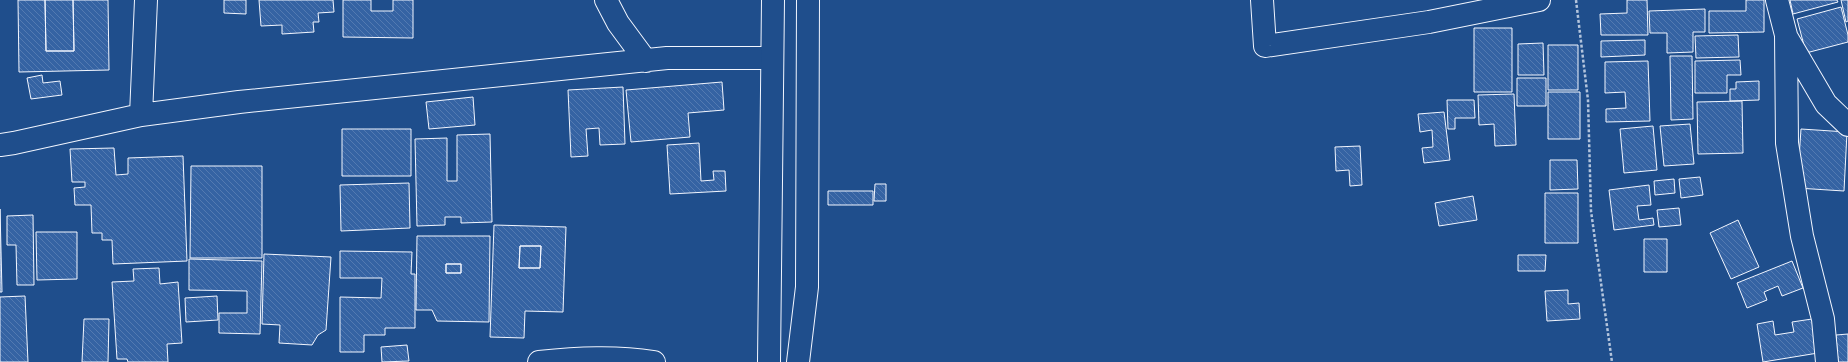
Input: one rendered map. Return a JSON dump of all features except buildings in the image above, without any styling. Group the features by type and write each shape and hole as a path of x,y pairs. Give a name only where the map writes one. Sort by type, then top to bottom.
{"street":[{"path":"141,114 146,0"},
{"path":"606,0 618,23 646,60"},
{"path":"769,362 771,58 773,0"},
{"path":"798,362 807,287 808,0"},
{"path":"1262,0 1265,46 1429,22 1539,0"},
{"path":"1777,0 1786,35 1787,143 1802,236 1823,319 1827,362"},
{"path":"1786,35 1826,104 1848,125"},
{"path":"0,145 141,114 314,94 667,58 771,58"},
{"path":"539,362 574,358 626,358 654,362"}],"path":[{"path":"1576,0 1588,100 1591,211 1612,362"}]}
